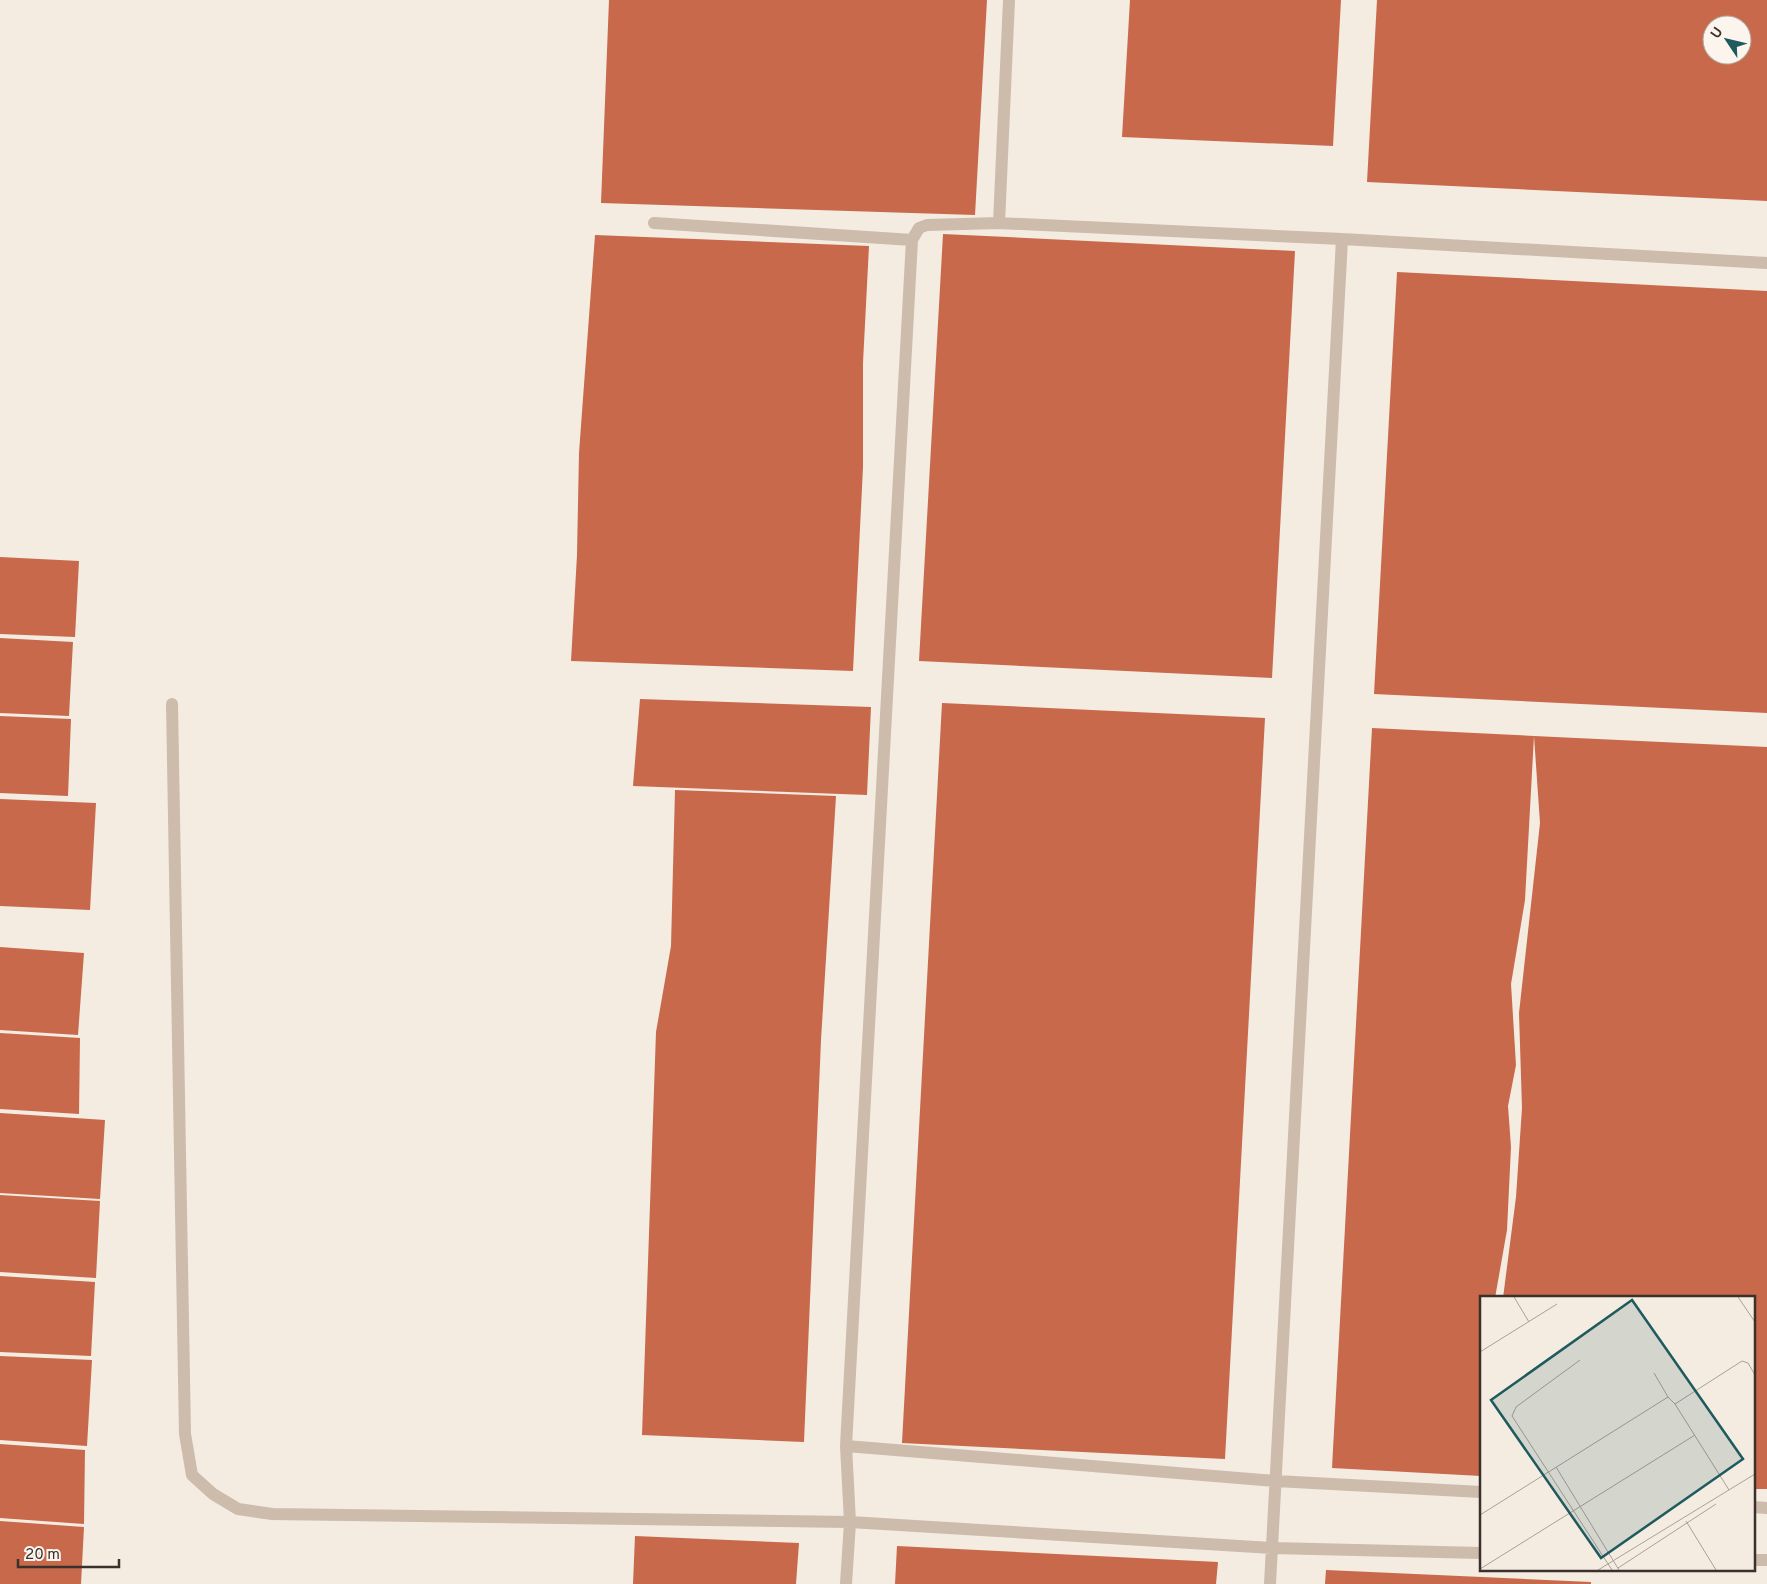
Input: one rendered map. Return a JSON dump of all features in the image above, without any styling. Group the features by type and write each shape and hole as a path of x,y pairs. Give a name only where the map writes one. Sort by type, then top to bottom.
{"lane":[{"path":"999,223 1009,0"},
{"path":"654,222 912,240"},
{"path":"846,1584 850,1522 846,1446 912,240 919,228 927,225 999,223 1342,239 1767,263"},
{"path":"1270,1584 1342,239"},
{"path":"172,704 185,1434 192,1475 213,1494 238,1509 272,1514 850,1522 1272,1548 1480,1553"},
{"path":"846,1446 1276,1480 1480,1492"},
{"path":"1754,1507 1767,1508"},
{"path":"1754,1560 1767,1560"}],"building":[{"path":"609,0 987,0 975,215 601,203"},
{"path":"1130,0 1341,0 1333,146 1122,137"},
{"path":"1377,0 1767,0 1767,201 1367,182"},
{"path":"943,234 1295,251 1272,678 919,661"},
{"path":"595,235 869,246 863,363 863,467 853,671 571,661 577,555 579,453"},
{"path":"1397,272 1767,291 1767,713 1374,694"},
{"path":"0,557 79,561 75,637 0,634"},
{"path":"0,638 73,642 69,716 0,713"},
{"path":"640,699 871,707 867,795 633,786"},
{"path":"942,703 1265,718 1225,1459 902,1443"},
{"path":"0,716 71,719 68,796 0,793"},
{"path":"1372,728 1534,736 1525,900 1511,984 1516,1065 1508,1106 1511,1147 1507,1230 1495,1296 1480,1296 1480,1476 1332,1468"},
{"path":"1534,736 1767,747 1767,1489 1754,1489 1754,1296 1503,1296 1516,1197 1522,1108 1519,1013 1540,823"},
{"path":"675,790 836,796 821,1040 804,1442 642,1435 656,1032 671,946"},
{"path":"0,799 96,803 90,910 0,906"},
{"path":"0,947 84,953 78,1035 0,1030"},
{"path":"0,1033 80,1038 79,1114 0,1109"},
{"path":"0,1113 105,1120 100,1199 0,1193"},
{"path":"0,1195 100,1201 96,1278 0,1272"},
{"path":"0,1276 95,1282 91,1356 0,1352"},
{"path":"0,1356 92,1360 87,1446 0,1440"},
{"path":"0,1444 85,1450 84,1524 0,1518"},
{"path":"0,1521 84,1527 81,1584 0,1584"},
{"path":"635,1536 799,1543 796,1584 633,1584"},
{"path":"897,1546 1218,1562 1216,1584 895,1584"},
{"path":"1326,1570 1591,1582 1591,1584 1325,1584"}]}
